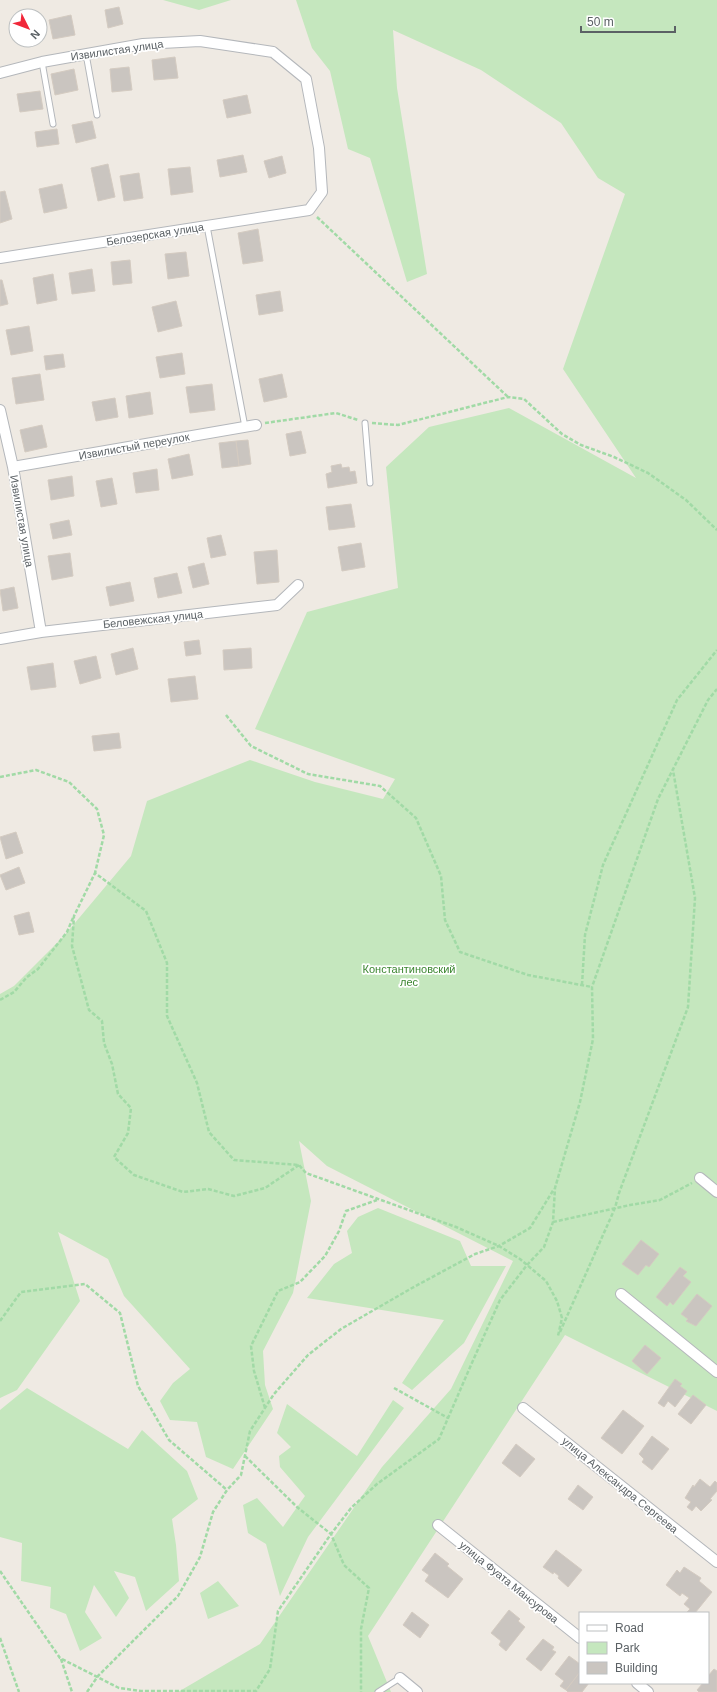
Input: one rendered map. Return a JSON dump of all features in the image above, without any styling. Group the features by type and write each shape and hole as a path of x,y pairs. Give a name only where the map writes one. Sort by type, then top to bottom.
{"street":[{"name":"Извилистая улица","path":"0,73 42,62 143,44 200,41 273,52 306,79 319,148 322,192 309,210"},
{"name":"Белозерская улица","path":"0,258 309,210"},
{"name":"Извилистая улица","path":"0,410 13,467 41,632"},
{"name":"Извилистый переулок","path":"13,467 256,425"},
{"name":"Беловежская улица","path":"0,639 41,632 277,606 298,585"},
{"path":"700,1178 717,1192"},
{"path":"621,1294 717,1372"},
{"name":"улица Александра Сергеева","path":"523,1408 717,1562"},
{"name":"улица Фуата Мансурова","path":"438,1525 579,1637"},
{"path":"400,1678 417,1692"},
{"path":"638,1684 648,1692"}],"lane":[{"path":"86,54 97,115"},
{"path":"42,62 53,124"},
{"path":"207,226 245,427"},
{"path":"365,423 370,483"},
{"path":"378,1692 400,1678"}],"path":[{"path":"309,210 508,397"},
{"path":"256,425 310,415 336,413 365,423 398,425 508,397 524,399 562,434 581,445 614,457 648,472 686,500 717,530"},
{"path":"582,985 585,935 603,865 677,700 717,650"},
{"path":"60,1658 98,1676 118,1688 141,1691 256,1692 270,1670 278,1611 331,1534 351,1508 377,1484 439,1439 500,1300 544,1247 553,1222 555,1188 580,1102 593,1039 592,987 658,799 708,700 717,689"},
{"path":"226,715 251,746 308,774 380,786 416,818 441,876 445,920 460,952 528,975 592,987"},
{"path":"95,873 146,911 167,963 167,1016 197,1083 208,1132 234,1160 299,1165 306,1173 456,1227 499,1246 520,1259 546,1281 557,1301 562,1318 558,1336 615,1208 619,1193 688,1007 695,898 673,769"},
{"path":"0,777 36,770 69,782 97,809 104,835 95,873 67,932 38,969 14,992 0,1000"},
{"path":"74,916 72,946 89,1010 102,1021 104,1042 112,1064 118,1094 131,1108 128,1132 114,1157 134,1175 184,1192 208,1189 234,1196 265,1188 299,1165"},
{"path":"553,1222 615,1208 660,1200 700,1178"},
{"path":"87,1692 98,1676 178,1596 200,1557 213,1512 227,1490 241,1475 250,1431 274,1394 308,1354 341,1329 412,1288 475,1254 499,1246 530,1228 555,1188"},
{"path":"265,1408 254,1371 251,1346 278,1291 300,1282 324,1256 338,1231 346,1211 378,1200"},
{"path":"0,1321 21,1292 85,1284 120,1314 138,1386 169,1440 227,1490"},
{"path":"394,1388 448,1418"},
{"path":"245,1456 297,1507 331,1534 344,1565 369,1588 361,1629 361,1692"},
{"path":"0,1571 60,1658 72,1692"},
{"path":"0,1638 19,1692"}],"green space":[{"path":"163,0 231,0 199,10"},
{"name":"Константиновский лес","path":"296,0 717,0 717,1411 565,1335 368,1636 391,1692 178,1692 260,1644 382,1467 451,1389 513,1261 327,1166 299,1141 311,1201 293,1293 263,1351 265,1385 273,1409 233,1469 206,1457 197,1422 170,1420 160,1401 173,1383 190,1369 124,1296 108,1259 58,1232 80,1301 17,1390 0,1398 0,994 14,986 64,936 131,856 147,801 250,760 315,782 383,799 395,779 255,729 307,612 398,588 386,467 429,427 509,408 636,478 563,369 625,194 598,178 561,123 481,70 393,30 397,88 427,274 407,282 370,158 348,149 330,71 312,48"},
{"path":"378,1208 460,1241 471,1266 506,1266 464,1343 412,1390 402,1383 444,1320 307,1298 334,1264 352,1253 347,1231 358,1217"},
{"path":"27,1388 128,1449 142,1430 187,1471 198,1499 172,1519 179,1581 146,1611 135,1577 114,1571 129,1598 116,1617 94,1585 85,1612 102,1638 80,1651 66,1614 50,1608 51,1587 21,1581 22,1543 0,1537 0,1410"},
{"path":"393,1400 404,1408 308,1537 280,1596 266,1544 248,1533 243,1505 257,1498 283,1527 305,1496 280,1467 279,1456 291,1447 277,1433 287,1404 357,1456"},
{"path":"218,1581 239,1606 208,1619 200,1593"}],"building":[{"path":"119,7 123,24 108,28 105,10"},
{"path":"71,15 75,35 53,39 49,20"},
{"path":"175,57 178,78 154,80 152,60"},
{"path":"129,67 132,90 112,92 110,69"},
{"path":"74,69 78,90 55,95 51,74"},
{"path":"40,91 43,109 20,112 17,94"},
{"path":"247,95 251,113 227,118 223,100"},
{"path":"92,121 96,138 76,143 72,125"},
{"path":"57,129 59,144 37,147 35,132"},
{"path":"243,155 247,172 220,177 217,160"},
{"path":"282,156 286,173 269,178 264,161"},
{"path":"108,164 115,197 98,201 91,168"},
{"path":"190,167 193,192 171,195 168,169"},
{"path":"139,173 143,198 124,201 120,176"},
{"path":"62,184 67,208 44,213 39,189"},
{"path":"5,191 12,219 0,223 0,192"},
{"path":"258,229 263,261 243,264 238,233"},
{"path":"186,252 189,276 168,279 165,254"},
{"path":"130,260 132,283 113,285 111,262"},
{"path":"92,269 95,291 72,294 69,273"},
{"path":"53,274 57,300 37,304 33,278"},
{"path":"0,280 2,280 8,304 0,306"},
{"path":"280,291 283,311 259,315 256,295"},
{"path":"176,301 182,326 158,332 152,307"},
{"path":"29,326 33,351 11,355 6,330"},
{"path":"182,353 185,374 160,378 156,357"},
{"path":"63,354 65,367 46,370 44,356"},
{"path":"40,374 44,400 16,404 12,378"},
{"path":"282,374 287,397 264,402 259,379"},
{"path":"212,384 215,410 190,413 186,387"},
{"path":"150,392 153,414 129,418 126,396"},
{"path":"115,398 118,417 96,421 92,402"},
{"path":"42,425 47,447 25,452 20,430"},
{"path":"301,431 306,453 290,456 286,434"},
{"path":"248,440 251,464 239,466 236,441"},
{"path":"236,441 239,466 222,468 219,443"},
{"path":"189,454 193,475 172,479 168,459"},
{"path":"341,464 342,468 349,467 350,472 355,471 357,483 328,488 326,474 332,472 331,466"},
{"path":"157,469 159,490 136,493 133,473"},
{"path":"72,476 74,496 51,500 48,480"},
{"path":"112,478 117,504 101,507 96,481"},
{"path":"351,504 355,527 329,530 326,507"},
{"path":"69,520 72,535 53,539 50,524"},
{"path":"221,535 226,555 211,558 207,538"},
{"path":"361,543 365,567 342,571 338,547"},
{"path":"277,550 279,582 257,584 254,552"},
{"path":"70,553 73,576 52,580 48,556"},
{"path":"204,563 209,584 193,588 188,567"},
{"path":"177,573 182,593 158,598 154,578"},
{"path":"130,582 134,601 110,606 106,587"},
{"path":"14,587 18,608 3,611 0,590"},
{"path":"199,640 201,654 186,656 184,642"},
{"path":"133,648 138,669 116,675 111,654"},
{"path":"251,648 252,668 224,670 223,650"},
{"path":"96,656 101,678 80,684 74,661"},
{"path":"53,663 56,687 31,690 27,667"},
{"path":"195,676 198,699 171,702 168,679"},
{"path":"119,733 121,748 94,751 92,736"},
{"path":"16,832 23,853 6,859 0,837"},
{"path":"19,867 25,883 6,890 0,875"},
{"path":"29,912 34,932 19,935 14,916"},
{"path":"641,1240 659,1254 649,1267 646,1265 638,1275 622,1264"},
{"path":"680,1267 687,1272 683,1276 691,1282 673,1305 670,1302 667,1306 656,1297"},
{"path":"697,1294 712,1306 696,1326 686,1321 688,1319 681,1314"},
{"path":"645,1345 661,1358 647,1374 632,1361"},
{"path":"675,1379 682,1384 680,1386 687,1391 675,1407 668,1401 664,1407 658,1403"},
{"path":"693,1395 706,1405 691,1424 678,1414"},
{"path":"623,1410 644,1426 622,1454 601,1438"},
{"path":"652,1436 669,1449 652,1470 642,1462 644,1459 639,1454"},
{"path":"516,1444 535,1459 520,1477 502,1463"},
{"path":"700,1479 710,1487 715,1481 717,1483 717,1491 710,1499 712,1500 701,1511 696,1506 692,1511 687,1507 691,1502 685,1498 693,1485 694,1487"},
{"path":"578,1485 593,1497 583,1510 568,1499"},
{"path":"556,1550 582,1570 568,1587 554,1572 553,1574 543,1567"},
{"path":"435,1553 449,1564 447,1566 463,1579 448,1598 425,1581 429,1575 422,1570"},
{"path":"684,1567 701,1578 699,1581 712,1592 696,1612 687,1612 690,1609 684,1604 689,1598 682,1593 680,1596 666,1585 677,1570 680,1573"},
{"path":"509,1610 520,1619 518,1621 525,1627 506,1651 499,1645 501,1641 491,1633"},
{"path":"412,1612 429,1625 420,1638 403,1625"},
{"path":"543,1639 554,1647 552,1650 556,1652 541,1671 526,1659"},
{"path":"569,1656 579,1663 579,1673 566,1690 560,1686 564,1681 555,1674"},
{"path":"714,1669 717,1671 717,1692 699,1692 697,1690 702,1684 709,1684 709,1675"},
{"path":"579,1673 579,1684 588,1684 582,1692 568,1692 566,1690"}]}
